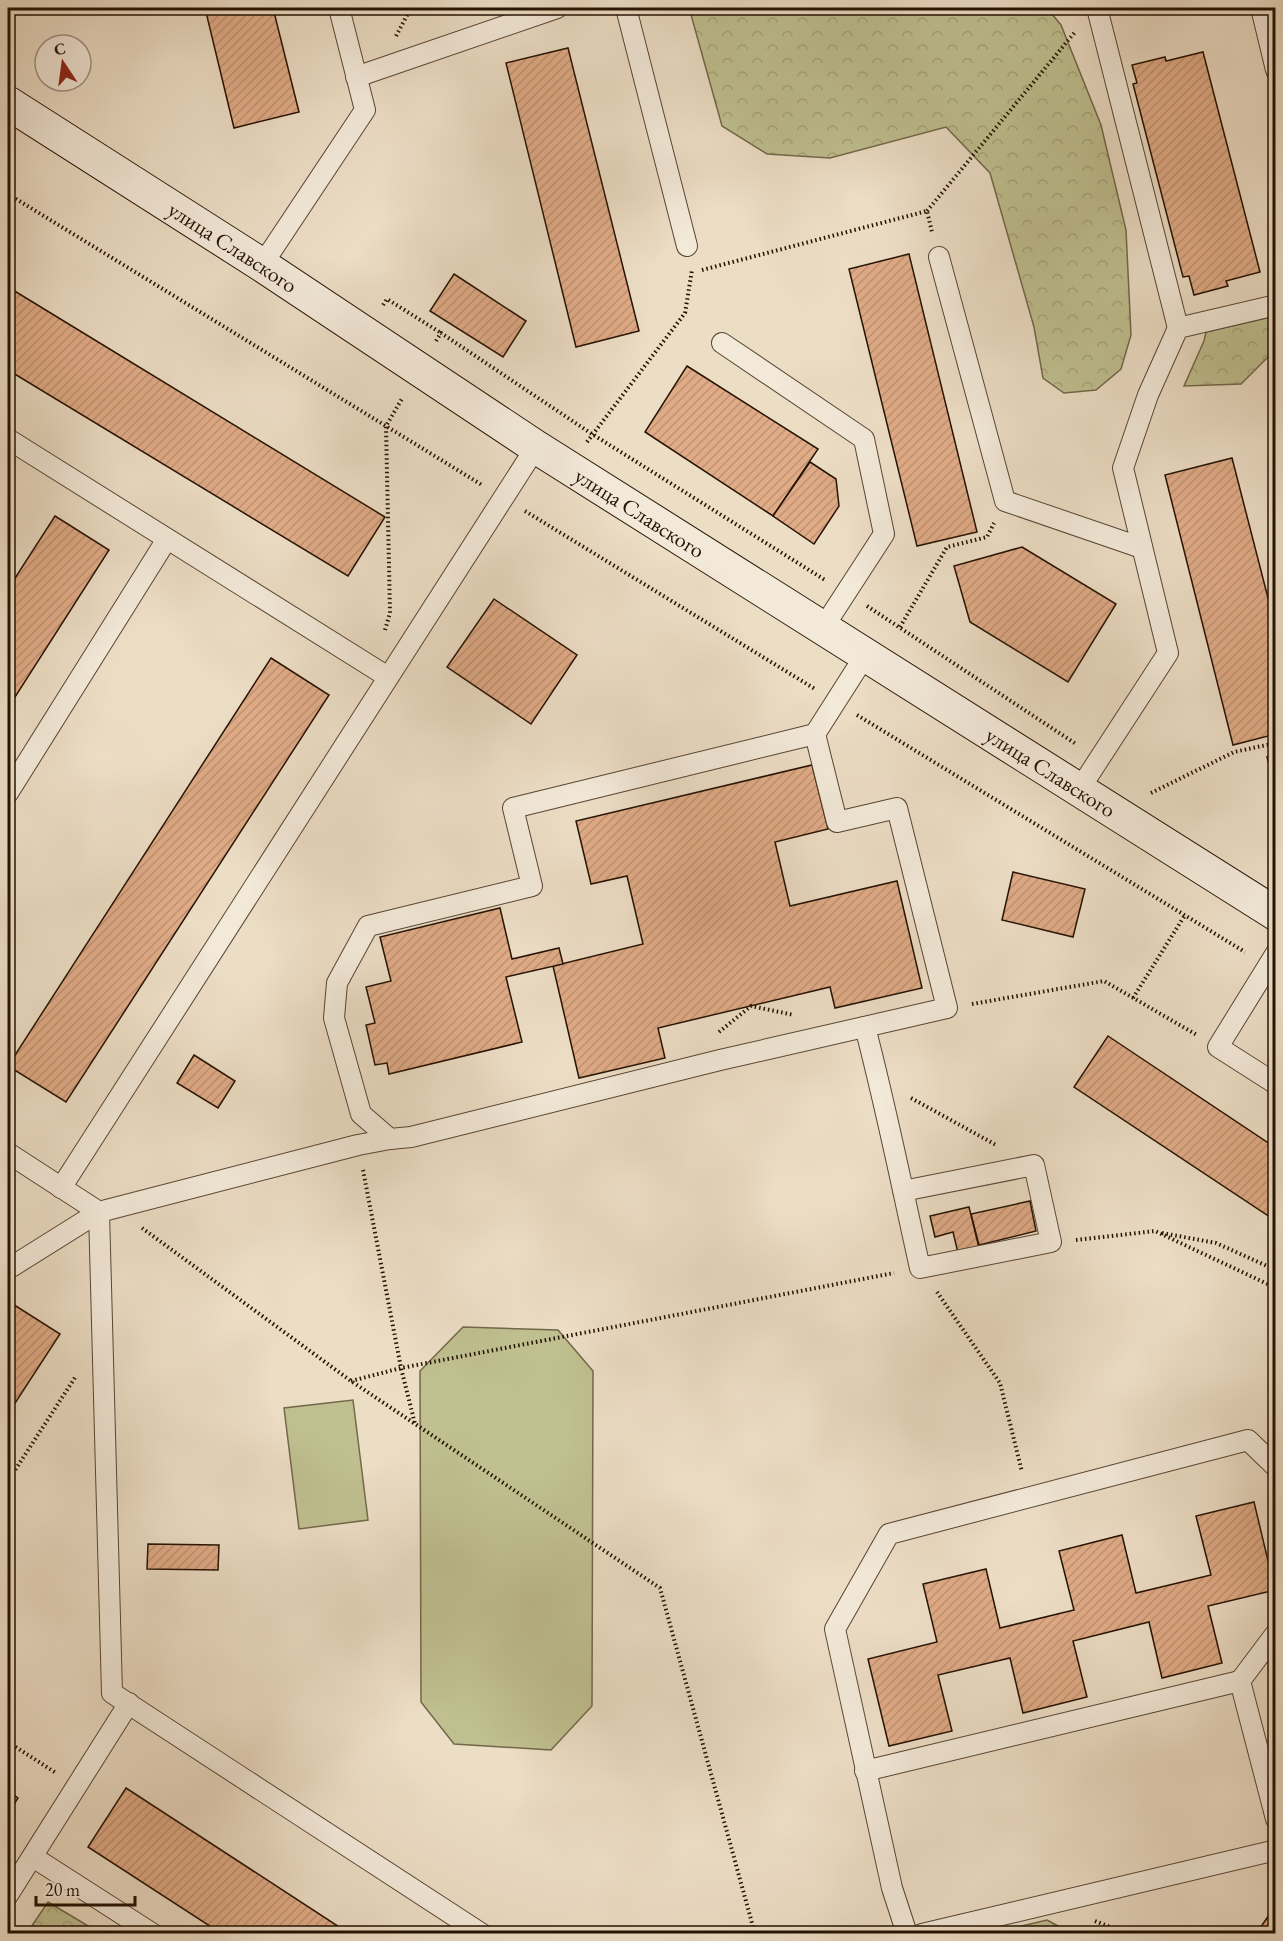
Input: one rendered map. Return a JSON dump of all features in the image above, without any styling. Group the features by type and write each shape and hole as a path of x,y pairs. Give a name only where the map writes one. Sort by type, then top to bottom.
{"street":[{"name":"улица Славского","path":"8,103 262,265 570,469 1275,914"}],"lane":[{"path":"262,265 365,110 339,8"},
{"path":"356,77 557,8"},
{"path":"626,8 687,246"},
{"path":"1079,790 1168,653 1123,468 1148,394 1178,328 1097,8"},
{"path":"1261,8 1275,70"},
{"path":"939,257 1005,501 1142,548"},
{"path":"1178,328 1275,305"},
{"path":"722,343 864,438 884,534 823,628"},
{"path":"8,439 388,677"},
{"path":"62,1188 536,447"},
{"path":"8,793 167,539"},
{"path":"390,1139 361,1114 334,1018 337,983 368,926 532,885 513,808 815,734 866,654"},
{"path":"8,1269 99,1212 358,1145 411,1137 720,1060 947,1008 897,808 837,822 815,734"},
{"path":"1272,960 1218,1047 1275,1084"},
{"path":"865,1027 879,1080 903,1191 920,1268 1051,1242 1034,1165 903,1191"},
{"path":"8,1153 99,1212"},
{"path":"99,1212 112,1693 482,1934"},
{"path":"906,1934 892,1888 835,1629 890,1534 1248,1440 1275,1467"},
{"path":"865,1771 1240,1681 1275,1633"},
{"path":"1240,1681 1275,1819"},
{"path":"8,1895 129,1703"},
{"path":"922,1934 1275,1850"},
{"path":"33,1857 153,1934"}],"path":[{"path":"693,272 927,211 1080,25"},
{"path":"8,194 1185,915 1272,960"},
{"path":"927,211 939,257"},
{"path":"570,469 592,434 685,313 693,272 687,246"},
{"path":"900,627 947,547 987,537 1005,501"},
{"path":"1152,793 1234,752 1275,743"},
{"path":"1133,998 1185,915"},
{"path":"947,1008 1104,981 1218,1047"},
{"path":"715,1036 751,1006 797,1015"},
{"path":"1189,1040 1193,1033"},
{"path":"879,1080 1034,1165"},
{"path":"358,1145 401,1368 415,1425"},
{"path":"132,1228 140,1226 351,1381 660,1588 755,1934"},
{"path":"1155,1231 1275,1288"},
{"path":"1051,1242 1155,1231 1216,1243 1275,1270"},
{"path":"351,1381 401,1368 920,1268 1000,1383 1029,1497"},
{"path":"8,1481 103,1335"},
{"path":"8,1742 77,1786"}],"green space":[{"path":"691,8 1047,8 1061,25 1101,125 1126,230 1131,335 1121,369 1096,390 1064,393 1043,378 1034,327 990,173 946,127 830,158 767,154 722,126"},
{"path":"1275,316 1275,350 1241,384 1184,386 1206,332"},
{"path":"463,1327 558,1330 593,1371 592,1706 551,1750 454,1744 421,1702 420,1371"},
{"path":"353,1400 368,1520 299,1529 284,1408"},
{"path":"48,1902 100,1933 27,1933"},
{"path":"1047,1920 1071,1933 992,1933"}],"building":[{"path":"205,8 273,8 299,112 234,128"},
{"path":"568,48 639,331 576,347 506,63"},
{"path":"1203,52 1260,272 1226,281 1228,286 1194,295 1189,276 1183,277 1133,84 1137,83 1132,65 1165,57 1166,61"},
{"path":"909,254 977,532 917,546 849,269"},
{"path":"454,274 526,321 503,357 430,311"},
{"path":"8,287 385,517 348,576 8,370"},
{"path":"687,366 818,449 773,516 645,432"},
{"path":"1232,458 1276,629 1276,734 1233,745 1165,475"},
{"path":"810,462 836,479 839,506 814,544 773,516"},
{"path":"55,516 109,550 8,708 8,589"},
{"path":"1022,547 1116,604 1068,682 970,622 954,566"},
{"path":"494,599 577,655 531,724 447,667"},
{"path":"271,658 329,695 66,1102 8,1066"},
{"path":"1276,756 1276,793 1267,757"},
{"path":"812,765 828,829 775,842 790,906 897,881 922,988 835,1008 830,987 658,1028 665,1058 579,1078 553,966 643,944 627,876 591,884 576,821"},
{"path":"1013,872 1085,889 1073,937 1002,920"},
{"path":"500,908 512,959 559,948 563,964 506,977 522,1042 389,1074 387,1063 375,1065 366,1025 375,1023 366,987 391,981 380,937"},
{"path":"1108,1036 1276,1148 1276,1221 1074,1087"},
{"path":"194,1055 235,1081 218,1108 177,1083"},
{"path":"1030,1201 1036,1231 979,1245 971,1214"},
{"path":"969,1207 980,1252 959,1257 953,1232 935,1237 930,1216"},
{"path":"8,1301 60,1334 8,1414"},
{"path":"1254,1502 1275,1590 1208,1606 1222,1663 1162,1678 1149,1622 1073,1641 1087,1697 1023,1713 1010,1658 938,1675 952,1731 889,1746 868,1659 937,1642 923,1584 986,1569 1000,1628 1074,1610 1059,1551 1122,1535 1136,1593 1211,1575 1196,1516"},
{"path":"148,1544 219,1545 218,1570 147,1569"},
{"path":"126,1788 350,1934 222,1934 88,1847"},
{"path":"8,1791 18,1798 8,1814"},
{"path":"1271,1912 1276,1915 1276,1934 1256,1934"}]}
